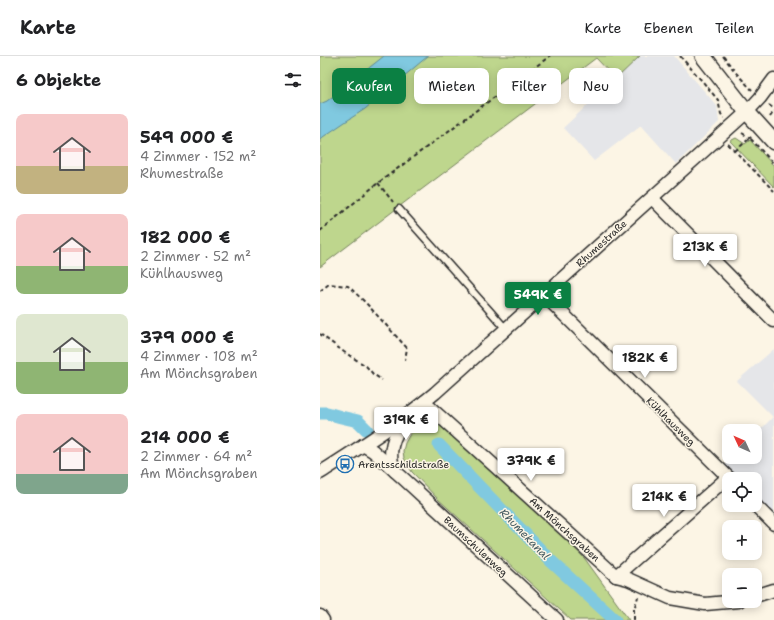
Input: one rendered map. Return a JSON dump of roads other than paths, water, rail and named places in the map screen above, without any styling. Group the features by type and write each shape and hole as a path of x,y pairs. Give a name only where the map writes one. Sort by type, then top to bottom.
{"street":[{"path":"703,56 747,112 774,142"},
{"name":"Rhumestraße","path":"320,473 424,402 747,112 774,79"},
{"path":"652,198 774,321"},
{"name":"Kühlhausweg","path":"544,295 723,472"},
{"name":"Am Mönchsgraben","path":"424,402 616,576 628,579 670,598 705,604 722,602"},
{"path":"395,471 392,465 391,457 392,443 411,412"},
{"name":"Baumschulenweg","path":"363,445 373,451 557,620"},
{"path":"616,576 722,484"},
{"path":"762,512 774,524"},
{"path":"762,594 774,590"},
{"path":"320,616 323,620"}],"lane":[{"path":"399,209 506,329"}],"water":[{"path":"384,56 428,56 406,75 406,68 369,68"},
{"path":"332,97 332,104 371,104 320,139 320,104"}],"waterway":[{"name":"Rhumekanal","path":"320,413 327,413 358,421 367,430"},
{"name":"Rhumekanal","path":"439,445 552,562 615,620"}],"place":[{"name":"Arentsschildstraße","path":"345,464"}]}
